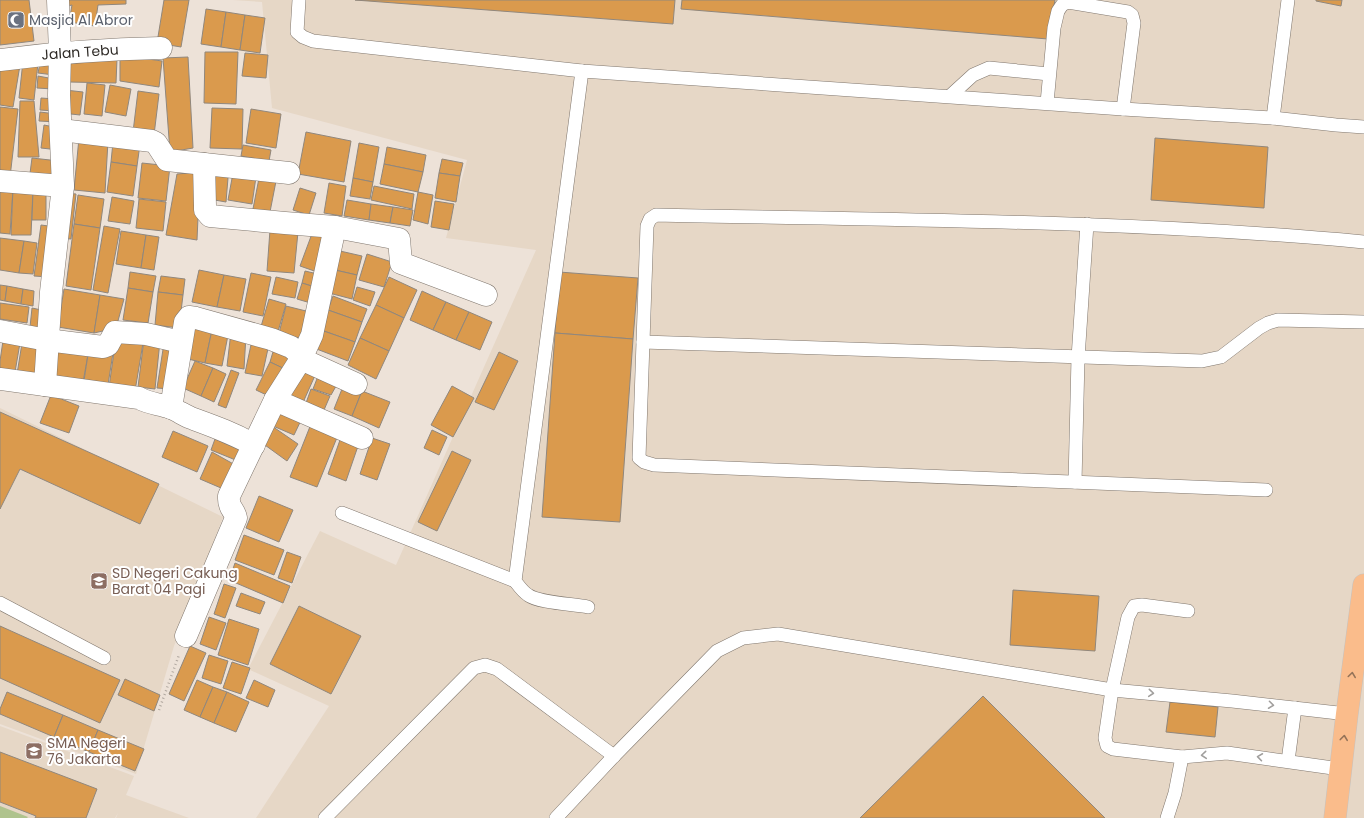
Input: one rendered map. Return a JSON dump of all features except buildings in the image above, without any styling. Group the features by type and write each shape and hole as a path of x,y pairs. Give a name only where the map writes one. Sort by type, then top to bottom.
{"highway":[{"path":"1335,818 1364,585"}],"street":[{"path":"45,385 51,292 63,186 59,95 60,53 58,0"},
{"name":"Jalan Tebu","path":"0,60 60,53 161,48"},
{"path":"61,130 152,141 156,144 166,160 289,172"},
{"path":"204,164 205,206 210,216 335,227 399,239 401,263 486,295"},
{"path":"0,182 63,186"},
{"path":"186,636 236,518 230,507 229,496 275,400 300,359 312,335 335,227"},
{"path":"171,408 181,342 185,322 189,317 271,339 291,347 296,351 300,359 356,384"},
{"path":"0,331 48,340 103,347 108,345 114,332 146,334 181,342"},
{"path":"0,379 139,398 145,402 171,408 189,417 233,433 254,445"},
{"path":"275,400 362,438"}],"lane":[{"path":"299,0 297,32 303,37 313,41 582,71 1123,109 1274,118 1329,125 1364,127"},
{"path":"1274,118 1288,0"},
{"path":"1047,103 1054,28 1058,12 1062,5 1068,2 1128,12 1132,15 1134,23 1123,109"},
{"path":"950,96 973,75 989,68 1049,74"},
{"path":"515,581 582,71"},
{"path":"1266,490 662,465 644,462 639,458 647,226 650,219 656,215 1088,224 1294,236 1364,242"},
{"path":"1075,482 1078,358 1088,224"},
{"path":"643,342 1078,358 1202,361 1221,357 1260,328 1268,323 1278,320 1364,322"},
{"path":"342,513 515,581 529,596 540,600 588,607"},
{"path":"0,603 104,658"},
{"path":"1188,611 1142,605 1134,606 1128,617 1112,690 1105,738 1107,746 1113,749 1182,756 1227,753 1340,769"},
{"path":"556,818 614,756 717,651 743,638 778,634 1112,690 1232,701 1347,714"},
{"path":"325,818 474,668 485,665 496,669 614,756"},
{"path":"1288,761 1295,708"},
{"path":"1167,818 1175,793 1182,756"}],"path":[{"path":"159,710 186,636"}],"shaded area":[{"path":"233,0 1364,0 1364,818 256,818 329,706 248,669 320,531 396,565 536,250 446,238 467,160 272,108 262,2"},
{"name":"SD Negeri Cakung Barat 04 Pagi","path":"0,408 223,517 174,646 136,774 0,724"},
{"name":"SMA Negeri 76 Jakarta","path":"0,726 134,776 126,795 189,818 116,818 118,813 115,818 0,818"}],"green space":[{"path":"0,806 28,817 0,818"}],"place":[{"name":"Masjid Al Abror","path":"16,20"},
{"name":"SD Negeri Cakung Barat 04 Pagi","path":"99,581"},
{"name":"SMA Negeri 76 Jakarta","path":"34,751"}]}
